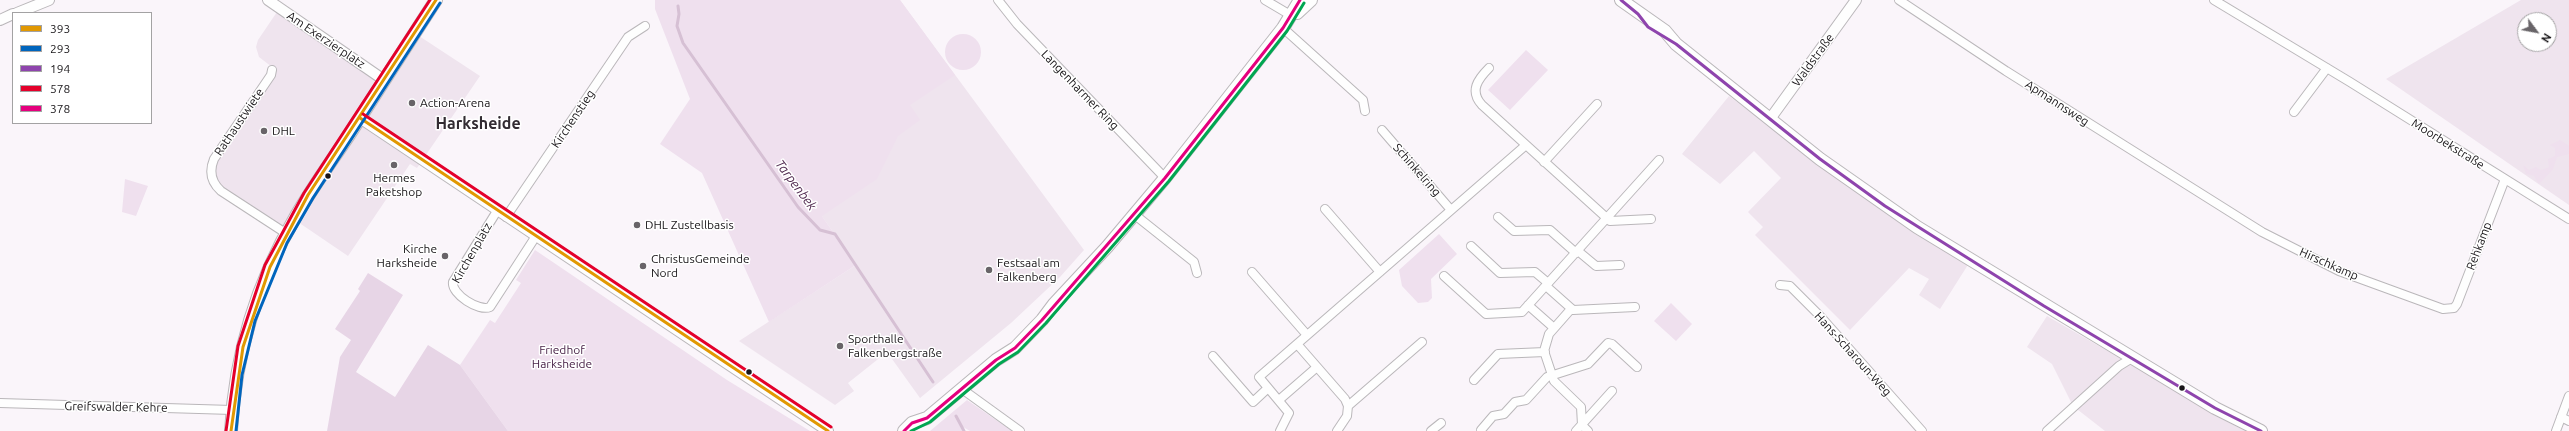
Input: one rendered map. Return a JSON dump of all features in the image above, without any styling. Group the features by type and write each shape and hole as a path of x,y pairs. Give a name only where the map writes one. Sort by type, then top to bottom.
{"main road":[{"path":"231,431 232,410 238,367 251,318 265,278 287,234 436,0"},
{"path":"917,431 927,418 996,360 1009,343 1054,304 1135,214 1283,28 1292,16 1300,0"},
{"path":"1292,16 1311,0"},
{"path":"1620,0 1638,14 1648,27 1676,44 1834,169 1921,230 2215,408 2261,431"},
{"path":"904,431 912,423 927,418"}],"street":[{"path":"20,12 50,0"},
{"name":"Am Exerzierplatz","path":"268,0 384,80"},
{"name":"Langenharmer Ring","path":"998,0 1017,24 1164,178"},
{"path":"1265,0 1292,16"},
{"name":"Waldstraße","path":"1770,119 1856,0"},
{"name":"Apmannsweg","path":"1899,0 2216,204"},
{"name":"Moorbekstraße","path":"2219,1 2569,219"},
{"path":"0,20 12,14"},
{"name":"Kirchenstieg","path":"506,217 628,37 645,26"},
{"path":"1283,28 1363,100 1365,111"},
{"path":"1489,68 1476,84 1477,98 1544,162 1610,221 1651,219"},
{"path":"2294,112 2326,68"},
{"name":"Rathaustwiete","path":"272,70 271,75 214,159 212,174 214,183 221,191 287,234"},
{"path":"1544,162 1597,104"},
{"path":"360,118 828,431"},
{"name":"Schinkelring","path":"1382,130 1451,210"},
{"path":"1280,431 1290,414 1259,377 1526,145"},
{"path":"1444,276 1486,314 1520,313 1528,306 1659,160"},
{"name":"Rehkamp","path":"2449,310 2457,304 2505,179"},
{"name":"Hirschkamp","path":"2216,204 2262,232 2339,271 2449,310"},
{"path":"1325,209 1380,272"},
{"name":"Kirchenplatz","path":"497,211 453,282 453,287 457,293 481,308 490,307 536,236"},
{"path":"1135,214 1194,262 1197,273"},
{"path":"1498,217 1514,231 1550,230 1596,266 1620,265"},
{"path":"1471,246 1500,273 1535,272 1571,309"},
{"path":"1252,272 1307,335"},
{"name":"Hans-Scharoun-Weg","path":"1780,285 1790,286 1822,317 1922,431"},
{"path":"1528,306 1554,328"},
{"path":"1579,428 1581,407 1555,382 1545,352 1546,339 1571,309 1635,307"},
{"path":"1348,406 1422,342"},
{"path":"1481,430 1493,416 1504,414 1515,402 1526,400 1546,378 1588,364 1609,343 1637,366"},
{"path":"1297,344 1345,399 1348,406 1347,416 1337,431"},
{"path":"1474,380 1498,354 1545,352"},
{"path":"1213,356 1253,402 1268,388"},
{"path":"2047,431 2119,366 2132,358"},
{"path":"1279,400 1317,367"},
{"path":"962,389 1020,431"},
{"path":"1579,428 1612,391"},
{"path":"2556,431 2569,396"},
{"name":"Greifswalder Kehre","path":"0,403 232,410"},
{"path":"2561,417 2569,420"},
{"path":"1431,431 1441,423"},
{"path":"1579,428 1588,431"}],"shaded area":[{"path":"694,0 900,0 1084,250 1060,277 1011,323 920,398 887,352 848,383 854,391 835,405 739,341 856,265 692,30"},
{"path":"2521,0 2569,0 2569,205 2386,79"},
{"path":"279,9 384,81 416,34 480,76 417,168 410,164 348,256 292,218 284,231 221,190 212,169 272,67 259,57 256,47 258,40"},
{"path":"1729,96 1831,171 1971,260 1940,309 1919,295 1929,279 1909,268 1850,330 1755,235 1763,227 1748,212 1781,178 1754,151 1720,184 1682,154"},
{"path":"368,273 403,295 356,372 395,397 428,345 460,365 508,431 327,431 340,357 351,340 335,329 360,291 358,289"},
{"path":"2047,316 2227,420 2253,431 2105,431 2073,406 2052,364 2027,347"}],"green space":[{"path":"655,0 900,0 955,75 910,105 920,120 898,136 877,179 822,216 856,265 769,322 702,173 660,144 690,99 655,9"},
{"path":"963,34 976,39 981,52 976,65 963,70 950,65 945,52 950,39"},
{"path":"1526,50 1548,70 1510,110 1488,90"},
{"path":"2560,140 2569,146 2569,154 2557,157 2553,169 2539,184 2534,176 2526,174 2523,165 2529,170 2536,167 2541,170 2549,167 2548,159 2555,156 2555,148 2550,145"},
{"path":"125,179 148,186 136,216 122,212"},
{"path":"1439,234 1457,254 1431,279 1432,298 1428,302 1418,303 1402,286 1399,270"},
{"name":"Friedhof Harksheide","path":"535,250 727,380 810,431 508,431 460,365 490,320 495,323 521,283 516,280"},
{"path":"1671,303 1692,324 1676,341 1654,321"},
{"path":"967,400 1012,431 970,431 963,427 962,431 930,431"}],"waterway":[{"name":"Tarpenbek","path":"678,6 679,14 677,26 683,43 798,207 820,230 835,234 933,382"},
{"name":"Tarpenbek","path":"956,416 964,431"}],"transit line":[{"name":"578","path":"226,431 238,346 265,265 304,193 430,0"},
{"name":"393","path":"231,431 243,347 270,267 308,195 436,0"},
{"name":"378","path":"904,431 912,423 927,418 996,360 1015,348 1042,320 1165,178 1283,28 1300,0"},
{"name":"194","path":"1621,0 1638,14 1648,27 1676,44 1820,159 1885,206 2044,306 2215,408 2261,431"},
{"name":"293","path":"236,431 242,375 255,321 287,243 313,198 440,3"},
{"path":"911,431 930,422 999,364 1018,352 1046,323 1169,181 1287,31 1304,3"},
{"name":"578","path":"363,114 831,427"},
{"name":"393","path":"360,118 828,431"}],"place":[{"name":"Action-Arena","path":"412,103"},
{"name":"DHL","path":"264,131"},
{"name":"Hermes Paketshop","path":"394,165"},
{"name":"DHL Zustellbasis","path":"637,225"},
{"name":"Kirche Harksheide","path":"445,256"},
{"name":"ChristusGemeinde Nord","path":"643,266"},
{"name":"Festsaal am Falkenberg","path":"989,270"},
{"name":"Sporthalle Falkenbergstraße","path":"840,346"}],"district":[{"name":"Harksheide","path":"478,124"}]}
